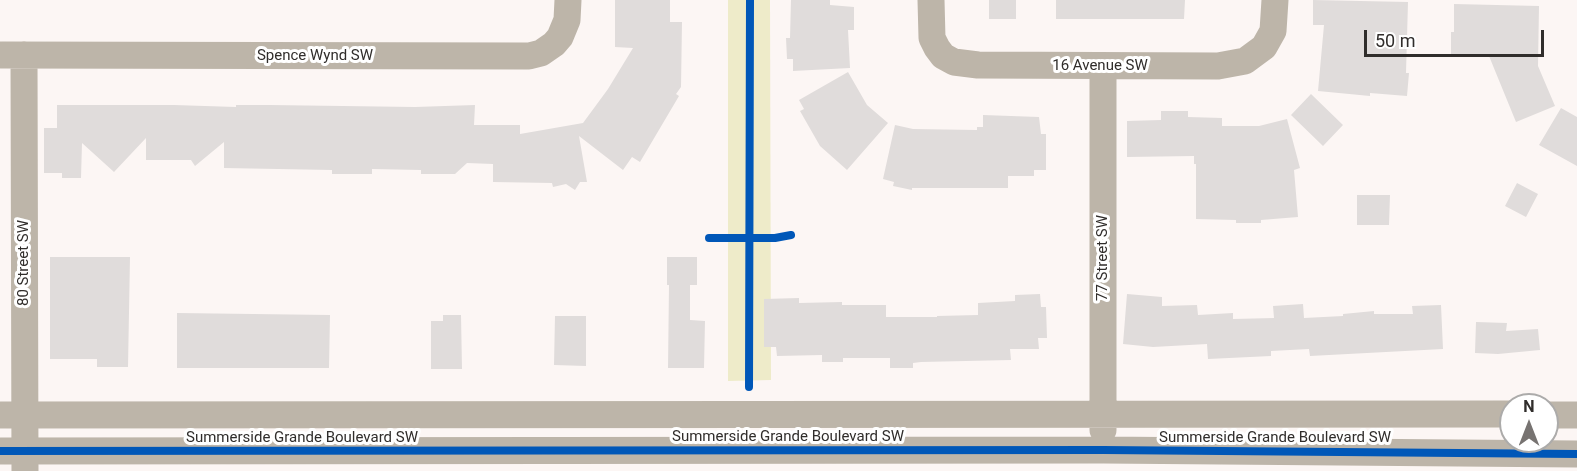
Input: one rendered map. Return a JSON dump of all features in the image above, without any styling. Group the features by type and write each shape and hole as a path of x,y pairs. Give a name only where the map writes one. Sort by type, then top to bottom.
{"street":[{"name":"Spence Wynd SW","path":"12,55 529,56 541,53 560,37 567,20 568,0"},
{"name":"16 Avenue SW","path":"931,0 933,38 943,56 954,62 978,65 1103,66 1233,64 1256,55 1269,40 1273,31 1275,0"},
{"name":"80 Street SW","path":"12,55 13,415 17,458"},
{"name":"77 Street SW","path":"1103,66 1103,450"},
{"name":"Summerside Grande Boulevard SW","path":"13,415 1499,414"},
{"path":"750,461 751,415"},
{"path":"1559,415 1577,415"},
{"name":"Summerside Grande Boulevard SW","path":"17,458 750,461 1103,450 1577,454"}],"shaded area":[{"path":"728,0 770,0 771,380 728,381"}],"building":[{"path":"615,0 670,0 670,22 682,22 681,87 676,94 679,96 640,162 632,157 623,170 579,136 587,182 580,182 575,190 566,184 553,187 552,183 493,182 493,164 467,163 455,174 421,174 421,170 372,169 372,174 332,174 332,170 224,168 224,142 195,166 191,160 146,160 146,138 114,172 82,143 81,178 62,178 62,173 44,173 44,128 57,128 57,105 415,107 475,105 474,125 520,125 520,134 583,123 608,89 633,48 615,47"},
{"path":"791,0 830,0 830,5 854,7 854,30 848,30 850,68 793,71 793,59 787,59 786,38 790,38"},
{"path":"989,0 1016,0 1016,19 989,19"},
{"path":"1056,0 1185,0 1184,19 1056,19"},
{"path":"1313,0 1408,2 1407,96 1370,93 1370,96 1318,91 1324,25 1313,25"},
{"path":"1454,4 1539,6 1538,66 1555,106 1516,122 1489,56 1451,56"},
{"path":"848,72 867,105 888,123 847,170 820,146 800,111 804,109 799,100"},
{"path":"1311,94 1343,125 1323,146 1291,115"},
{"path":"1561,108 1577,117 1577,166 1539,145"},
{"path":"1161,111 1188,111 1188,117 1222,118 1222,126 1259,126 1287,119 1300,168 1294,170 1298,217 1261,220 1261,223 1196,219 1194,156 1127,157 1127,121 1161,120"},
{"path":"983,115 1039,117 1041,134 1046,134 1046,170 1034,170 1034,176 1008,176 1008,188 912,188 912,190 893,186 894,182 883,179 895,125 913,129 977,130 977,127 983,127"},
{"path":"1517,183 1538,194 1526,217 1505,206"},
{"path":"1357,195 1390,195 1389,225 1357,225"},
{"path":"50,257 130,257 128,367 97,367 97,359 50,359"},
{"path":"667,257 697,257 697,285 690,285 690,320 705,321 704,368 668,368"},
{"path":"1040,294 1041,307 1046,307 1047,338 1038,338 1039,349 1010,349 1011,360 921,362 913,363 913,368 890,368 890,358 843,358 843,362 822,362 822,355 777,356 776,347 764,347 764,299 799,298 799,303 842,302 842,305 886,305 886,317 937,317 978,315 978,303 1015,301 1015,295"},
{"path":"1127,294 1162,297 1162,306 1197,305 1198,315 1233,313 1233,319 1274,318 1273,306 1303,304 1304,318 1343,316 1343,314 1374,311 1374,314 1413,314 1412,306 1441,305 1443,349 1310,356 1309,349 1271,351 1271,356 1208,359 1207,344 1153,347 1123,344"},
{"path":"177,313 330,315 329,368 177,368"},
{"path":"443,315 461,315 462,369 431,369 431,321 443,321"},
{"path":"555,316 586,316 586,366 554,365"},
{"path":"1476,322 1507,323 1506,331 1538,329 1540,350 1498,354 1475,353"}],"cycle path":[{"path":"749,387 750,0"},
{"path":"709,238 775,238 791,235"},
{"path":"0,451 1103,450 1577,454"}]}
